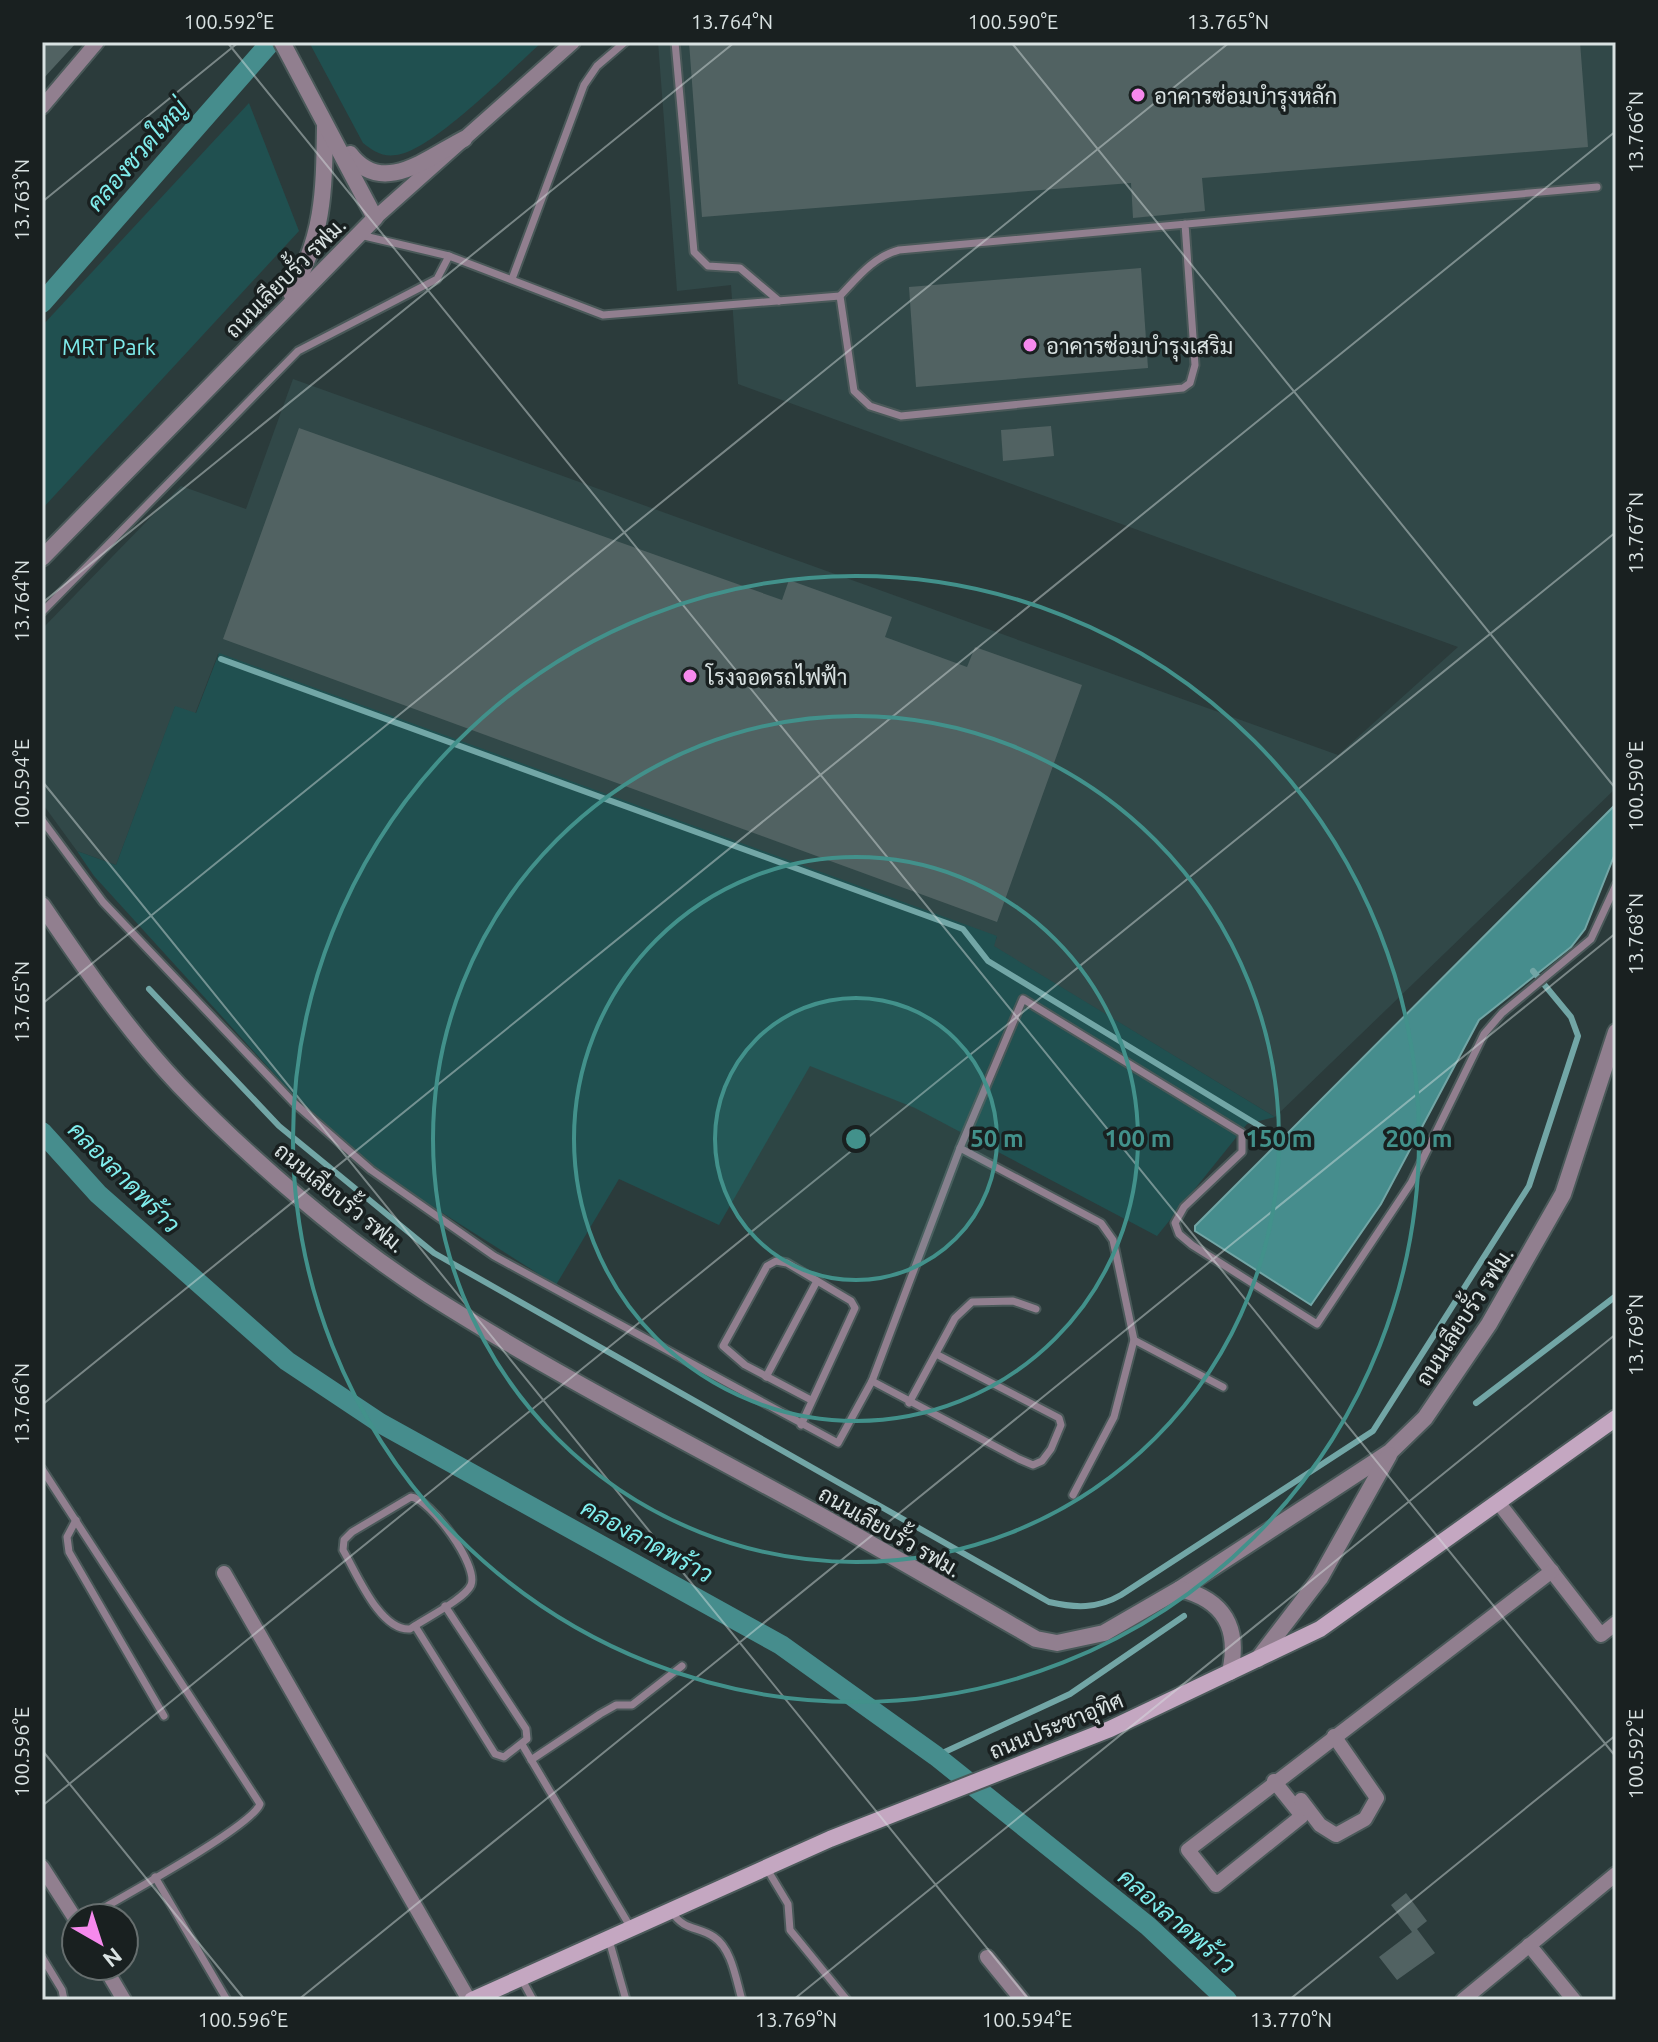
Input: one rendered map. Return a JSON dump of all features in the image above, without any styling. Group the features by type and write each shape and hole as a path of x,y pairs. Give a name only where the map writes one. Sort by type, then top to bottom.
{"main road":[{"name":"ถนนประชาอุทิศ","path":"470,2000 830,1839 1110,1729 1320,1629 1616,1418"}],"street":[{"path":"42,107 97,42"},
{"path":"282,42 375,218"},
{"name":"ถนนเลียบรั้ว รฟม.","path":"42,558 358,234 573,42"},
{"path":"325,121 360,168 370,174 402,171 464,139"},
{"path":"278,314 306,267 320,227 325,183 325,121"},
{"name":"ถนนเลียบรั้ว รฟม.","path":"42,905 87,971 157,1058 226,1131 335,1225 440,1301 619,1408 818,1514 1036,1639 1057,1643 1104,1633 1180,1589 1390,1452 1425,1418 1489,1324 1563,1194 1616,1032"},
{"path":"1258,1659 1320,1578 1390,1452"},
{"path":"1498,1502 1601,1635 1616,1623"},
{"path":"1277,1778 1302,1816 1216,1885 1188,1850 1277,1778 1552,1571"},
{"path":"224,1573 470,2000"},
{"path":"1180,1589 1208,1598 1227,1619 1235,1651 1230,1672"},
{"path":"1277,1778 1320,1825 1336,1835 1365,1819 1377,1798 1334,1736"},
{"path":"42,1867 64,1902"},
{"path":"1463,2000 1616,1874"},
{"path":"1529,1945 1574,2000"},
{"path":"987,1957 1022,2000"},
{"path":"113,1982 124,2000"}],"lane":[{"path":"512,279 584,85 597,66 625,42"},
{"path":"675,42 694,252 708,266 740,268 779,301"},
{"path":"358,234 449,256 603,315 840,296 870,263 899,250 1597,187"},
{"path":"840,296 854,391 861,400 888,413 912,416 1172,391 1190,383 1194,374 1185,224"},
{"path":"42,612 298,351 437,279 449,256"},
{"path":"42,820 103,902 293,1102 371,1170 494,1256 838,1443 872,1381 960,1148 1023,999 1242,1133 1242,1152 1184,1207 1175,1223 1179,1234 1317,1324 1411,1183 1484,1034 1502,1013 1586,945 1600,923 1616,885"},
{"path":"960,1148 1101,1223 1113,1240 1134,1340 1114,1417 1073,1495"},
{"path":"801,1425 855,1308 851,1301 787,1263 773,1262 727,1333 723,1346 725,1352 811,1400"},
{"path":"766,1377 817,1281"},
{"path":"909,1403 955,1318 972,1302 1013,1301 1036,1309"},
{"path":"1134,1340 1223,1387"},
{"path":"872,1381 1033,1465 1042,1461 1061,1425 1052,1412 936,1354"},
{"path":"42,1469 260,1804 258,1811 232,1829 113,1902"},
{"path":"405,1498 417,1498 427,1504 470,1562 473,1578 467,1591 415,1626 403,1630 390,1625 343,1550 344,1540 352,1532 405,1498"},
{"path":"76,1520 67,1537 69,1552 164,1716"},
{"path":"415,1626 495,1754 504,1757 523,1746 527,1739 526,1729 445,1606"},
{"path":"531,1760 616,1705 632,1705 682,1666"},
{"path":"523,1746 631,1928"},
{"path":"766,1867 788,1904 790,1930 847,2000"},
{"path":"155,1877 227,2000"},
{"path":"671,1910 678,1923 717,1938 729,1956 742,2000"},
{"path":"608,1938 626,2000"},
{"path":"42,1957 62,1990 64,2000"},
{"path":"521,1978 533,2000"}],"shaded area":[{"path":"658,42 1616,42 1616,788 1275,1117 993,946 997,937 218,654 195,714 175,707 116,865 77,851 42,803 42,629 181,486 246,509 293,379 1338,755 1458,647 738,384 731,285 677,291"},
{"path":"1616,804 1616,851 1585,929 1571,947 1479,1020 1381,1204 1311,1305 1195,1231 1195,1226"}],"green space":[{"path":"309,42 542,42 430,140 411,150 386,155 363,143"},
{"name":"MRT Park","path":"249,103 299,231 42,509 42,326"},
{"path":"219,653 997,936 994,946 1275,1117 1247,1124 1157,1236 915,1108 810,1066 719,1225 619,1179 556,1285 373,1169 298,1100 94,876 77,851 116,865 175,706 196,713"}],"building":[{"path":"42,42 77,42 42,80"},
{"name":"อาคารซ่อมบำรุงหลัก","path":"689,42 1580,42 1588,147 1202,178 1205,211 1133,218 1131,183 702,217"},
{"name":"อาคารซ่อมบำรุงเสริม","path":"1141,268 1148,368 916,387 909,287"},
{"path":"1051,426 1054,456 1003,461 1001,430"},
{"name":"โรงจอดรถไฟฟ้า","path":"299,428 782,600 789,580 892,617 885,637 967,667 975,647 1082,685 997,922 223,639"},
{"path":"1406,1893 1427,1921 1417,1929 1435,1953 1397,1980 1379,1957 1412,1932 1391,1905"}],"waterway":[{"name":"คลองชวดใหญ่","path":"42,303 271,42"},
{"path":"221,659 963,929 988,961 1281,1139"},
{"path":"149,989 279,1126 434,1253 1049,1602 1086,1606 1121,1595 1373,1431 1529,1186 1578,1036 1571,1017 1533,971"},
{"name":"คลองลาดพร้าว","path":"42,1132 98,1194 287,1361 380,1423 781,1645 936,1756 1148,1926 1227,2000"},
{"path":"1476,1403 1616,1296"},
{"path":"936,1756 1070,1694 1184,1616"}],"place":[{"name":"อาคารซ่อมบำรุงหลัก","path":"1138,95"},
{"name":"อาคารซ่อมบำรุงเสริม","path":"1030,345"},
{"name":"โรงจอดรถไฟฟ้า","path":"690,676"}]}
